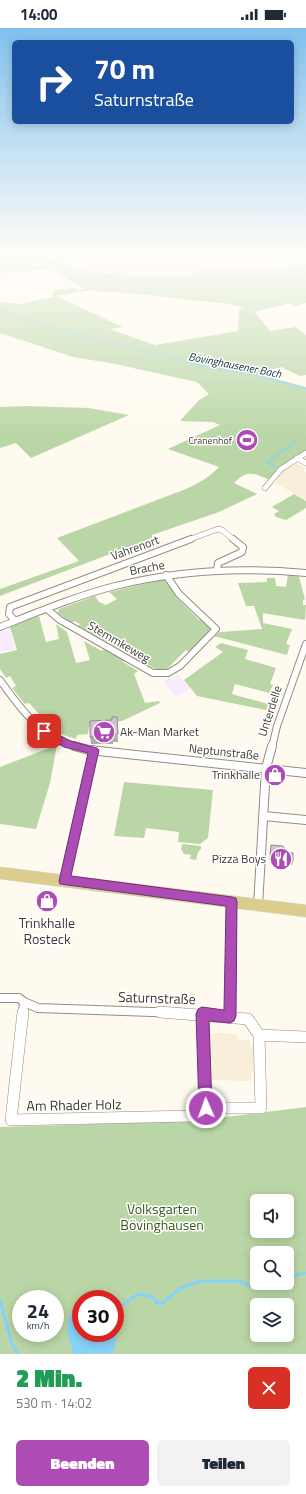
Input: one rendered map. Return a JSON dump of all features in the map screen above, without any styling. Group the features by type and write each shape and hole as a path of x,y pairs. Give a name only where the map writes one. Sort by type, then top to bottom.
{"main road":[{"path":"0,873 306,911"}],"street":[{"path":"265,488 281,469 306,453"},
{"path":"297,458 306,463"},
{"name":"Vahrenort","path":"14,621 9,614 10,607 218,529 222,530 244,549 242,552 221,560 218,563 217,570"},
{"name":"Brache","path":"0,627 114,586 166,575 217,570 258,569 305,573"},
{"path":"305,573 306,580"},
{"name":"Stemmkeweg","path":"47,609 60,620 153,673 166,673 179,666 216,629 179,594 166,575"},
{"name":"Unterdelle","path":"258,906 266,768 277,726 306,644"},
{"name":"Neptunstraße","path":"0,680 18,704 48,734 67,744 94,750 306,772"},
{"path":"64,881 94,750"},
{"path":"264,816 306,820"},
{"path":"230,1016 232,902"},
{"name":"Saturnstraße","path":"0,998 19,998 24,1002 38,1008 230,1016 248,1019 259,1035"},
{"name":"Am Rhader Holz","path":"24,1002 11,1120 191,1116 206,1108 261,1108 259,1035"},
{"path":"202,1014 206,1108"},
{"path":"259,1035 306,1037"}],"shaded area":[{"path":"297,463 306,468 304,471 306,472 306,500 275,483 284,470"},
{"path":"10,630 15,649 0,652 0,632"},
{"path":"178,675 190,688 186,691 187,692 176,697 163,682"},
{"path":"208,1034 237,1034 238,1040 250,1040 250,1046 253,1047 254,1073 251,1073 251,1081 208,1080"}],"green space":[{"path":"0,315 97,315 123,327 110,329 155,345 238,331 239,315 257,315 270,331 296,327 306,335 306,375 300,376 281,367 257,374 306,387 306,453 290,463 272,481 252,474 243,475 234,483 257,494 219,512 152,535 152,538 0,596 0,589 79,561 57,538 186,489 212,474 219,467 168,449 220,425 213,422 180,421 199,400 209,394 197,382 110,363 73,357 0,333"},
{"path":"27,406 89,408 129,415 31,458 16,443 0,448 0,407"},
{"path":"294,494 306,501 306,508 286,520 276,517 274,514 279,511 272,507"},
{"path":"288,574 299,577 305,599 303,600 303,605 306,605 305,620 263,613 263,623 292,629 286,644 290,645 287,655 214,636 220,632 262,629 254,606 246,606 238,583 267,582 267,578 275,578 276,586 286,587"},
{"path":"161,580 168,580 178,595 175,596 199,620 203,618 212,626 212,630 190,653 186,650 168,668 160,671 133,657 135,652 125,647 122,650 78,626 80,624 74,621 72,623 58,613 59,609 95,596 99,602 106,605 117,599 109,592"},
{"path":"39,616 46,642 59,639 56,624 67,632 76,663 90,660 84,641 102,651 106,648 125,658 123,662 138,671 134,674 145,703 159,701 160,703 122,721 89,726 88,734 77,735 76,739 51,728 38,717 40,715 29,703 25,704 12,688 16,686 10,676 6,678 0,669 0,654 17,650 10,627"},
{"path":"221,643 248,650 245,659 276,668 270,684 273,685 269,693 235,684 232,694 268,704 266,710 197,696 184,680 223,652 215,647"},
{"path":"57,745 50,783 36,829 0,824 0,767"},
{"path":"124,782 213,790 208,838 200,844 178,842 179,832 146,828 144,838 114,836"},
{"path":"182,844 201,846 196,860 190,859 191,855 184,854 181,849"},
{"name":"Volksgarten Bövinghausen","path":"306,1107 306,1354 0,1354 0,1127 193,1121"}],"water":[{"path":"72,1314 72,1342 116,1342 115,1349 112,1353 74,1354 68,1337 68,1326"}],"building":[{"path":"112,717 117,717 118,734 113,734 113,736 90,737 90,721 112,720"},
{"path":"271,845 283,846 286,852 293,853 293,861 270,855"}],"waterway":[{"name":"Bövinghausener Bach","path":"14,315 62,331 166,356 205,368 247,373 270,379"},
{"name":"Bövinghausener Bach","path":"266,378 306,389"},
{"path":"275,467 268,463 269,461 297,441"},
{"path":"294,1276 306,1273"},
{"path":"124,1304 138,1294 153,1297 156,1302 161,1304 181,1288 200,1281 238,1281 250,1286"},
{"path":"0,1300 11,1342 18,1354"}],"place":[{"name":"Cranenhof","path":"247,440"},
{"name":"Ak-Man Market","path":"104,732"},
{"name":"Trinkhalle","path":"275,775"},
{"name":"Pizza Boys","path":"281,859"},
{"name":"Trinkhalle Rosteck","path":"47,901"}],"route":[{"path":"44,731 67,744 94,750 70,849 64,881 232,902 230,1016 202,1014 206,1108"}]}
